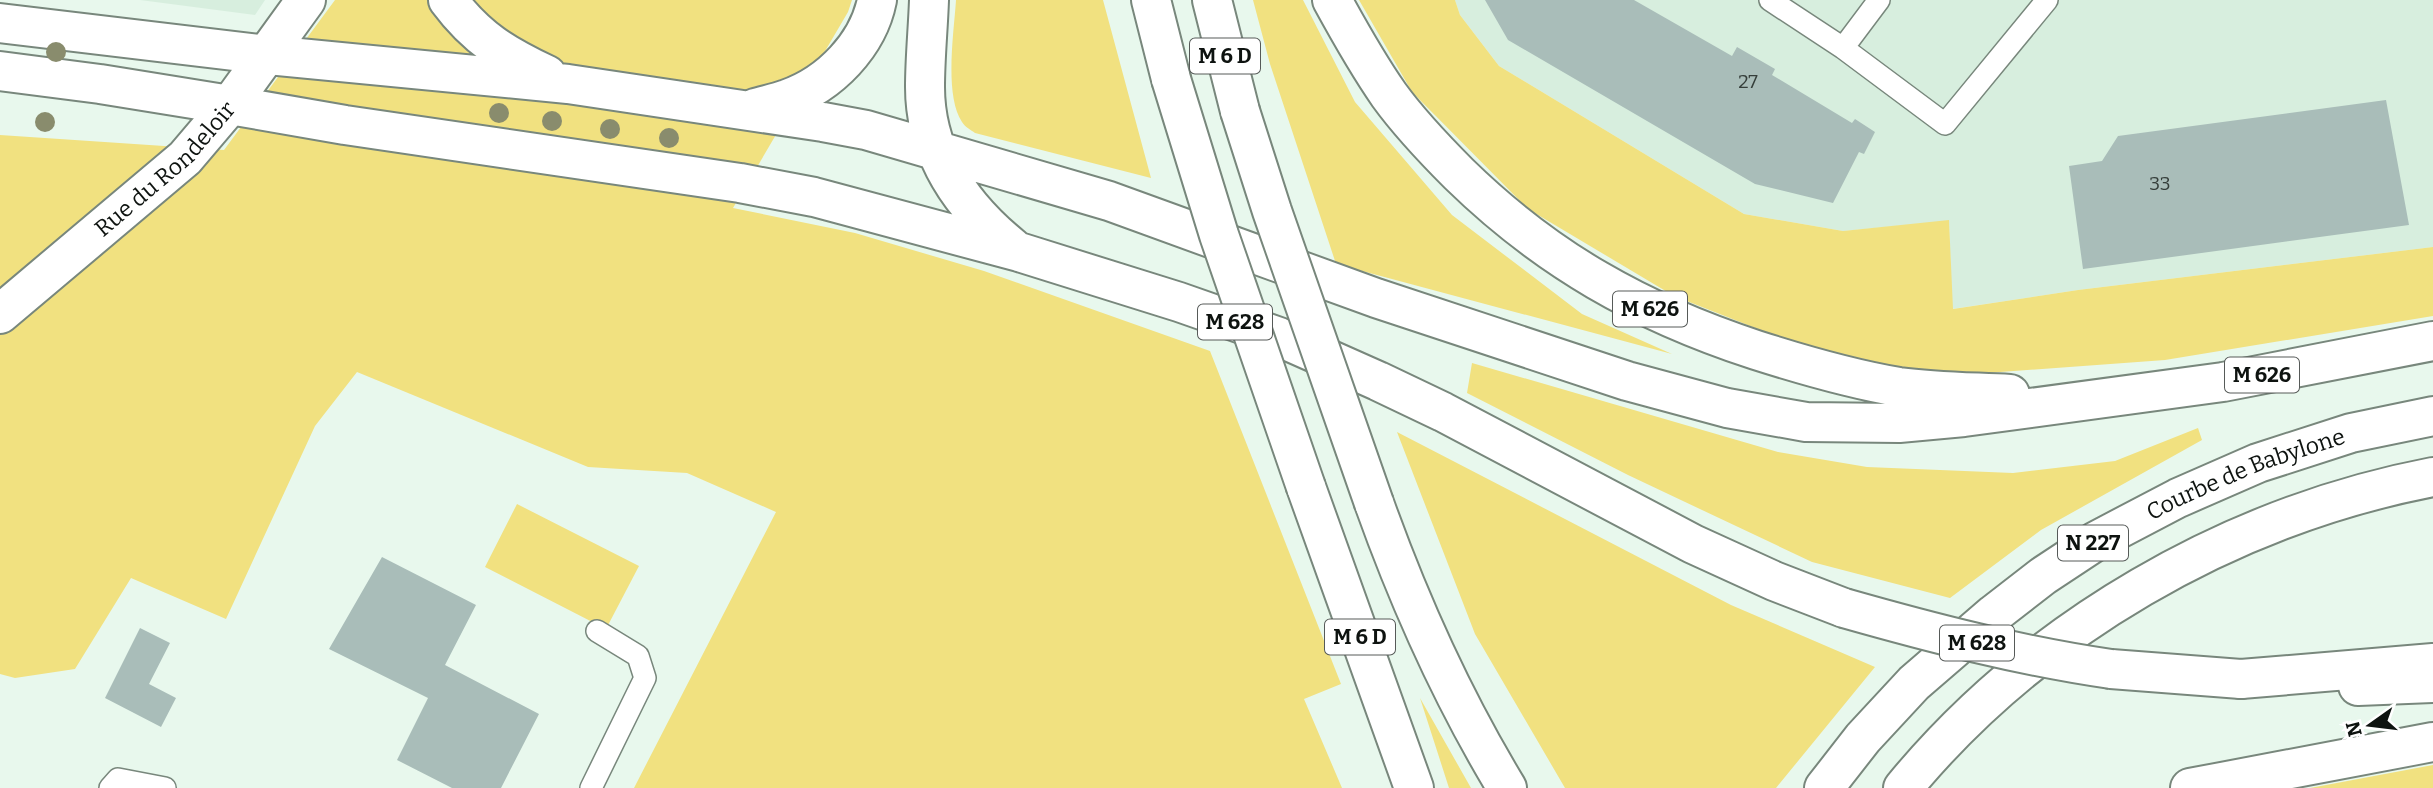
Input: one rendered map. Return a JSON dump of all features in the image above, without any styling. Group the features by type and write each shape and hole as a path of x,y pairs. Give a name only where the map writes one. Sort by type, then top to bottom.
{"main road":[{"name":"Rue du Rondeloir","path":"0,314 185,158 230,106 306,0"},
{"path":"448,0 478,35 506,55 568,85"},
{"path":"744,110 788,99 838,69 858,44 874,14 877,0"},
{"name":"M 628","path":"929,0 925,89 935,150 953,185 987,227 1019,252 1179,302 1279,337 1443,412 1693,544 1774,581 1844,608 1990,646 2111,669 2335,687 2433,683"},
{"name":"M 6 D","path":"1151,0 1171,79 1219,236 1414,788"},
{"name":"M 6 D","path":"1212,0 1241,111 1293,271 1374,503 1399,569 1437,654 1484,749 1507,788"},
{"name":"M 626","path":"1332,0 1354,41 1390,96 1436,151 1482,196 1532,239 1586,275 1646,308 1708,334 1849,377 1902,387 2089,399 2223,382 2433,341"},
{"path":"0,23 268,55 568,85 855,128 1109,201 1467,329 1627,381 1727,408 1806,422 1899,423 1964,417 2089,399"},
{"path":"0,71 100,84 752,185 814,197 1019,252"},
{"name":"Courbe de Babylone","path":"1824,788 1863,738 1914,683 2004,606 2096,541 2178,498 2259,463 2351,433 2433,416"},
{"name":"N 227","path":"1903,788 1964,723 2017,673 2081,626 2143,587 2210,551 2277,522 2333,501 2433,477"},
{"path":"2241,680 2433,663"},
{"path":"2190,788 2433,742"}],"lane":[{"path":"1770,0 1843,48 1945,124 2047,0"},
{"path":"1843,48 1879,0"},
{"path":"591,788 646,678 638,656 597,631"},
{"path":"110,788 118,779 165,788"}],"shaded area":[{"path":"140,0 265,0 255,15"},
{"path":"335,0 852,0 848,12 733,208 855,233 984,271 1210,351 1341,684 1304,699 1342,788 634,788 776,512 687,473 588,467 357,372 315,426 226,619 131,578 75,669 15,678 0,674 0,135 224,150"},
{"path":"956,0 1103,0 1151,178 975,133 965,125 956,110 953,96 952,46"},
{"path":"1253,0 1303,0 1355,102 1452,215 1582,314 1672,354 1336,264 1270,64"},
{"path":"1359,0 1455,0 1460,15 1499,66 1744,214 1843,231 1949,220 1953,309 2078,290 2433,247 2433,316 2165,360 1973,374 1897,367 1788,341 1674,296 1528,209 1412,92"},
{"path":"1455,0 2433,0 2433,247 2078,290 1952,309 1949,221 1843,231 1744,214 1499,66 1460,15"},
{"path":"1472,363 1778,452 1867,467 2013,473 2115,461 2198,428 2202,440 2041,530 1950,598 1812,562 1628,475 1467,393"},
{"path":"1397,432 1731,605 1875,667 1776,788 1565,788 1475,634"},
{"path":"517,504 639,566 606,629 485,567"},
{"path":"1420,698 1471,788 1449,788"},
{"path":"2433,765 2433,788 2310,788"}],"building":[{"path":"1485,0 1634,0 1732,56 1737,47 1775,69 1772,75 1852,123 1855,119 1875,132 1864,154 1859,152 1833,203 1755,184 1508,40"},
{"path":"2386,100 2409,225 2083,269 2069,166 2102,161 2118,136"},
{"path":"382,557 476,605 445,665 539,714 501,788 452,788 397,760 428,698 329,649"},
{"path":"140,628 170,643 149,684 176,698 161,727 105,698"}]}
